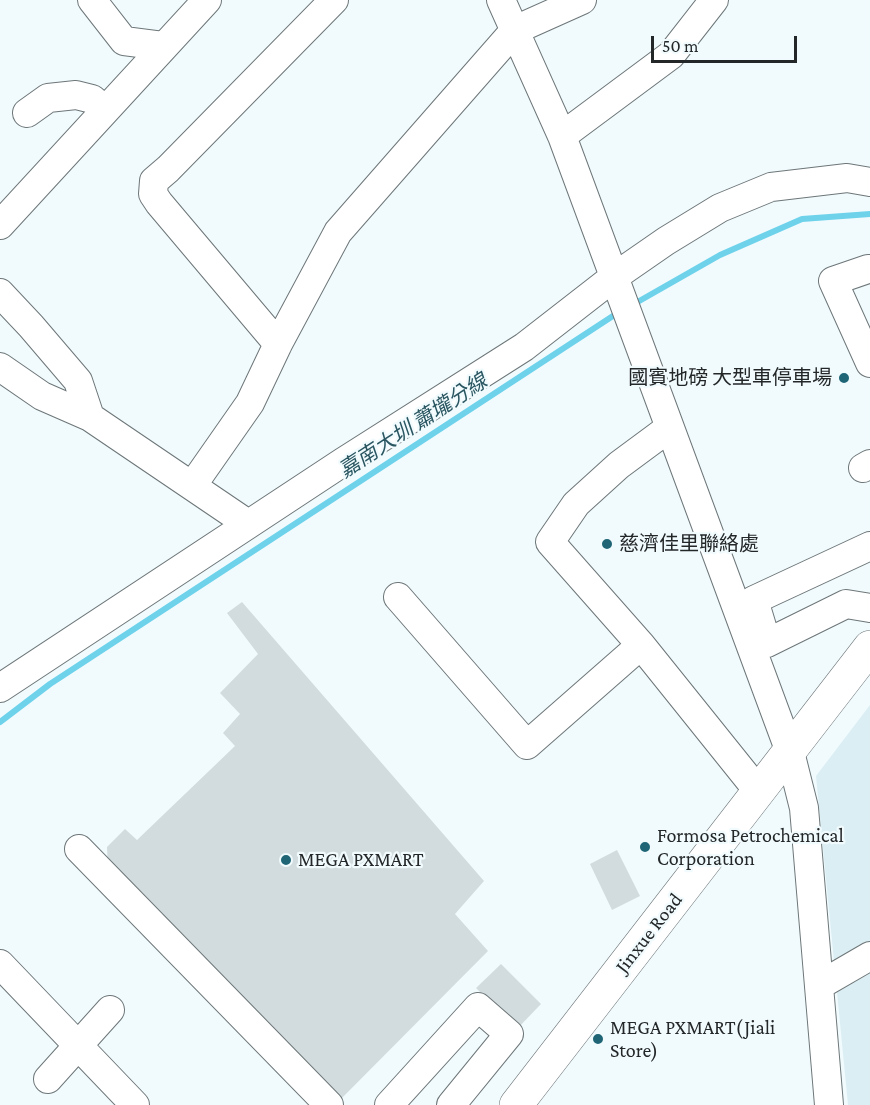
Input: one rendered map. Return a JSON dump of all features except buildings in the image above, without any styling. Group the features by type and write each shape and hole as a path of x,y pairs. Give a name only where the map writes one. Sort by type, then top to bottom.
{"main road":[{"name":"Jinxue Road","path":"516,1105 870,647"}],"street":[{"path":"92,0 124,41 127,86"},
{"path":"0,225 207,0"},
{"path":"278,344 159,203 153,194 154,182 333,0"},
{"path":"501,0 562,136 790,752 804,808 829,1105"},
{"path":"192,486 250,403 278,344 338,232 515,30 582,0"},
{"path":"562,136 671,55 701,6"},
{"path":"124,41 163,46"},
{"path":"27,113 48,99 76,94 92,99 105,110"},
{"path":"0,688 524,346 666,241 720,208 771,187 847,178 870,182"},
{"path":"868,269 833,281 870,363"},
{"path":"0,293 78,381 90,417"},
{"path":"0,367 42,396 90,417 248,524"},
{"path":"669,428 618,465 576,504 549,542 641,645 759,792"},
{"path":"870,546 754,600 767,643 846,604 870,608"},
{"path":"399,597 526,745 641,645"},
{"path":"79,849 329,1105"},
{"path":"820,985 870,956"},
{"path":"0,964 135,1105"},
{"path":"389,1105 478,1007 509,1034 451,1105"},
{"path":"48,1079 110,1010"}],"shaded area":[{"path":"870,705 870,1105 848,1105 816,776"}],"waterway":[{"name":"嘉南大圳 蕭壠分線","path":"634,304 720,255 802,219 870,214"},
{"name":"嘉南大圳 蕭壠分線","path":"0,722 50,684 619,312"}],"place":[{"name":"國賓地磅 大型車停車場","path":"844,378"},
{"name":"慈濟佳里聯絡處","path":"607,544"},
{"name":"Formosa Petrochemical Corporation","path":"645,847"},
{"name":"MEGA PXMART","path":"286,860"},
{"name":"MEGA PXMART(Jiali Store)","path":"598,1039"}]}
